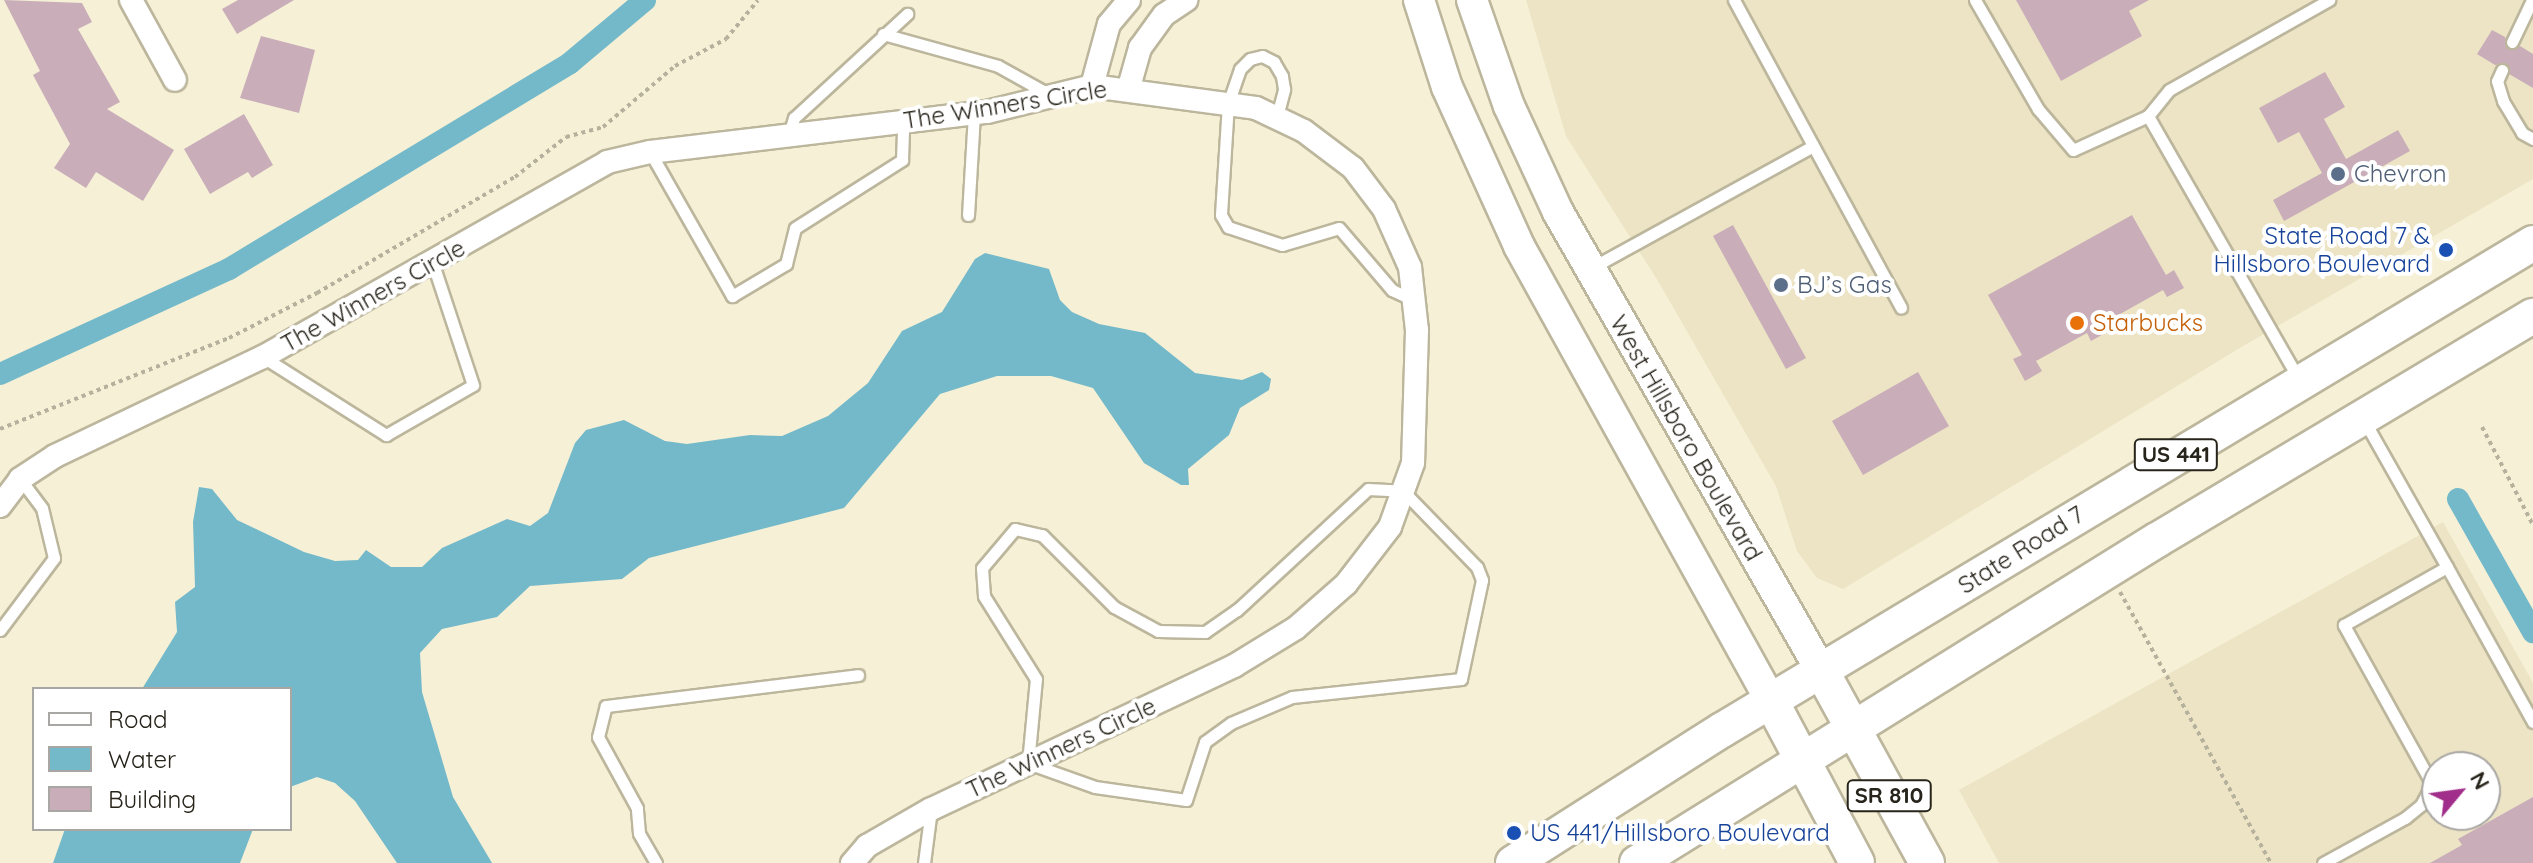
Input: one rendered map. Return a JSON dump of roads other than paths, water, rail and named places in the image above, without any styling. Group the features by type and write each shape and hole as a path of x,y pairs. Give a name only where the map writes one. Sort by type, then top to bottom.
{"main road":[{"name":"State Road 7","path":"1513,863 1771,701 2533,243"},
{"name":"US 441","path":"1637,863 1851,729 2533,316"},
{"name":"West Hillsboro Boulevard","path":"1822,672 1927,863"},
{"name":"West Hillsboro Boulevard","path":"1771,701 1857,863"}],"street":[{"path":"131,0 175,80"},
{"path":"1092,86 1109,24 1129,0"},
{"path":"1129,87 1140,48 1164,15 1186,0"},
{"name":"West Hillsboro Boulevard","path":"1419,0 1453,101 1519,246 1771,701"},
{"name":"West Hillsboro Boulevard","path":"1472,0 1531,159 1589,270 1822,672"},
{"name":"The Winners Circle","path":"0,506 20,479 55,456 263,357 433,264 607,162 650,152 974,114 1092,86 1129,87 1228,103 1277,116 1353,168 1384,209 1410,267 1414,300 1413,463 1390,527 1346,584 1296,628 1234,666 931,809 867,846 852,863"}],"lane":[{"path":"1734,0 1901,308"},
{"path":"1975,0 2038,109 2073,150 2148,116 2169,90 2329,0"},
{"path":"2512,42 2532,0"},
{"path":"789,136 794,118 907,14"},
{"path":"883,34 998,66 1054,97"},
{"path":"1277,116 1284,89 1282,76 1274,62 1262,56 1240,69 1228,103 1221,215 1228,227 1282,245 1339,228 1392,290 1414,300"},
{"path":"2502,70 2497,81 2503,101 2522,133 2533,139"},
{"path":"968,215 974,114"},
{"path":"2148,116 2299,381"},
{"path":"650,152 732,296 786,264 795,228 902,160 903,123"},
{"path":"1589,270 1813,146"},
{"path":"263,357 386,435 473,385 433,264"},
{"path":"2363,417 2533,722"},
{"path":"0,630 54,558 42,508 20,479"},
{"path":"1368,489 1403,491 1477,567 1482,580 1461,679 1292,697 1231,723 1205,742 1186,800 1095,787 1028,763 1036,679 984,596 982,568 1015,529 1042,535 1114,607 1158,631 1205,632 1237,610 1368,489"},
{"path":"2323,863 2405,818 2432,784 2344,625 2447,567"},
{"path":"656,863 639,833 637,808 598,737 606,706 858,675"},
{"path":"924,863 931,809"}],"water":[{"path":"985,253 1049,269 1060,300 1072,312 1099,324 1145,333 1195,373 1242,380 1262,372 1271,379 1269,390 1240,408 1229,435 1188,469 1189,485 1181,485 1144,463 1093,388 1051,376 997,376 940,394 844,508 649,558 622,579 530,586 497,617 442,629 420,653 422,692 453,797 492,863 397,863 355,801 335,783 317,777 292,786 292,687 143,687 177,632 175,602 195,587 193,522 199,487 212,489 237,520 304,552 335,561 358,560 366,550 391,567 422,567 442,548 507,519 530,526 548,513 575,443 586,430 624,420 665,441 687,444 750,435 782,436 828,416 868,383 902,331 942,312 975,259"},
{"path":"64,831 252,831 240,863 53,863"}],"waterway":[{"path":"0,374 229,269 570,63 645,0"},
{"path":"2458,499 2533,632"}],"place":[{"name":"Chevron","path":"2338,174"},
{"name":"State Road 7 & Hillsboro Boulevard","path":"2446,250"},
{"name":"BJ’s Gas","path":"1781,285"},
{"name":"Starbucks","path":"2077,323"},
{"name":"US 441/Hillsboro Boulevard","path":"1514,833"}]}
